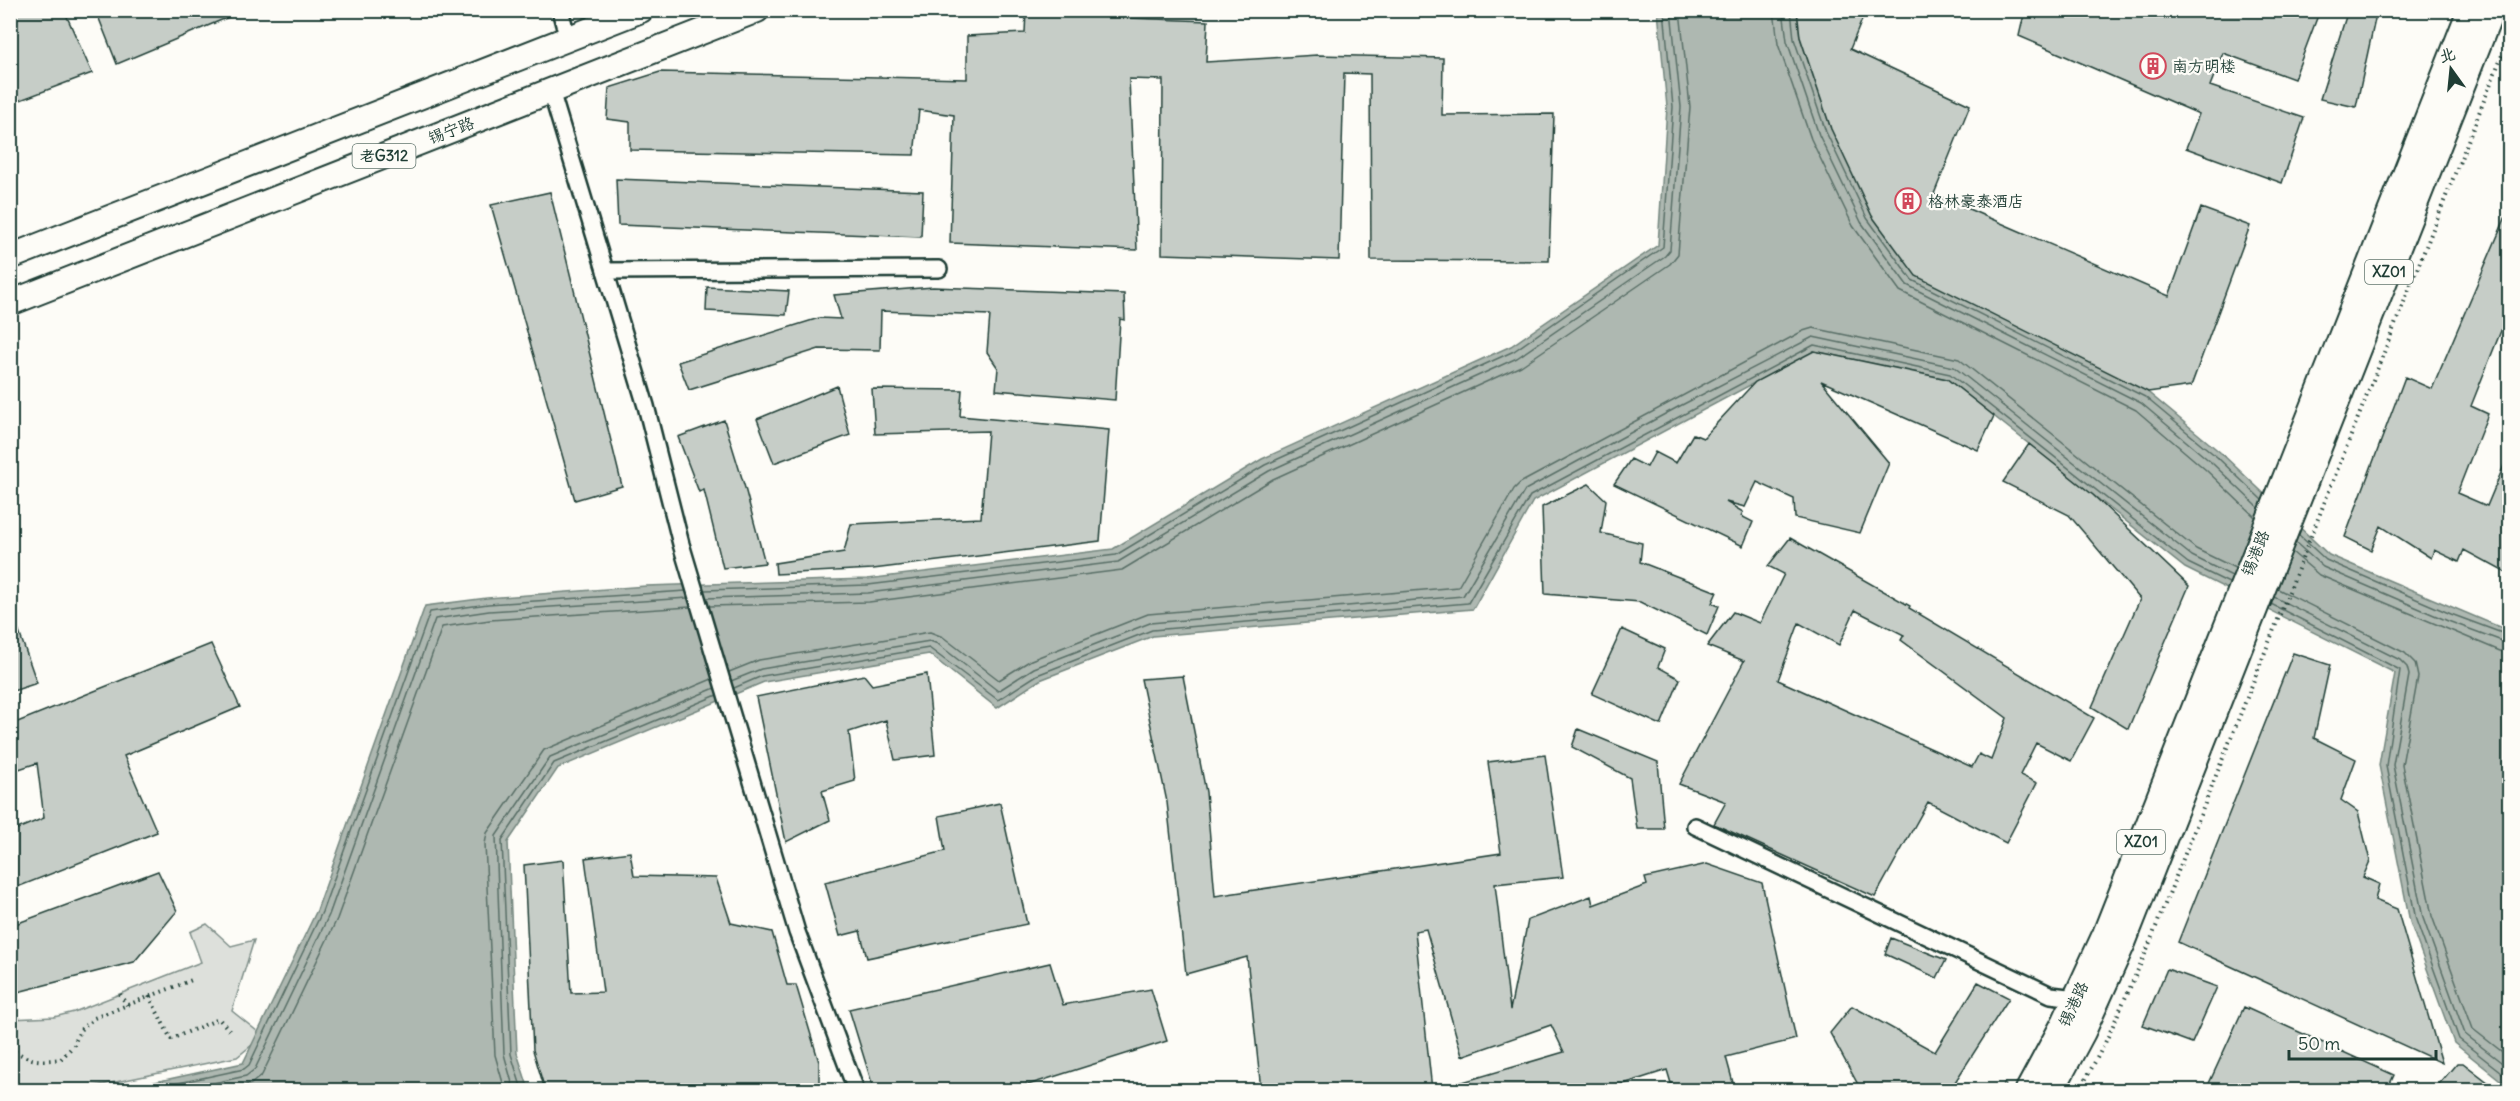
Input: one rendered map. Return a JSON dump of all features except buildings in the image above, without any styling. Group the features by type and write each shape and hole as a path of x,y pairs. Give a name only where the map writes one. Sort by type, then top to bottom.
{"main road":[{"name":"老G312","path":"10,257 640,10"},
{"name":"锡宁路","path":"10,303 757,10"},
{"name":"锡港路","path":"2277,527 2470,10"},
{"name":"锡港路","path":"2052,1090 2083,1032 2123,942 2250,595 2492,10"},
{"name":"锡港路","path":"2019,1084 2076,998 2250,595"}],"street":[{"path":"560,10 568,39"},
{"path":"551,91 646,406 681,544 797,932 856,1090"},
{"path":"605,271 939,269"},
{"path":"1695,826 2051,995 2076,998"}],"path":[{"path":"2080,1090 2105,1043 2146,952 2510,35"},
{"path":"10,1048 22,1056 40,1062 61,1059 74,1045 80,1030 94,1018 192,980"},
{"path":"120,994 127,1005"},
{"path":"149,996 171,1039 219,1019 231,1032"},
{"path":"2001,1090 2019,1084"}],"shaded area":[{"path":"207,924 231,946 254,940 232,1011 263,1036 237,1057 77,1090 11,1090 11,1019 54,1017 74,1012 201,962 190,932"}],"water":[{"path":"1658,11 1797,11 1800,37 1831,129 2221,453 2329,555 2509,631 2509,1087 2454,1043 2410,922 2379,765 2395,673 2185,568 1947,379 1814,351 1533,501 1473,609 1153,636 1040,680 997,708 929,654 764,682 558,768 508,842 517,1053 529,1090 118,1090 243,1063 317,910 425,606 487,598 646,586 867,579 1113,549 1262,459 1511,346 1658,245 1667,107"}],"place":[{"name":"南方明楼","path":"2153,66"},
{"name":"格林豪泰酒店","path":"1908,201"}]}
